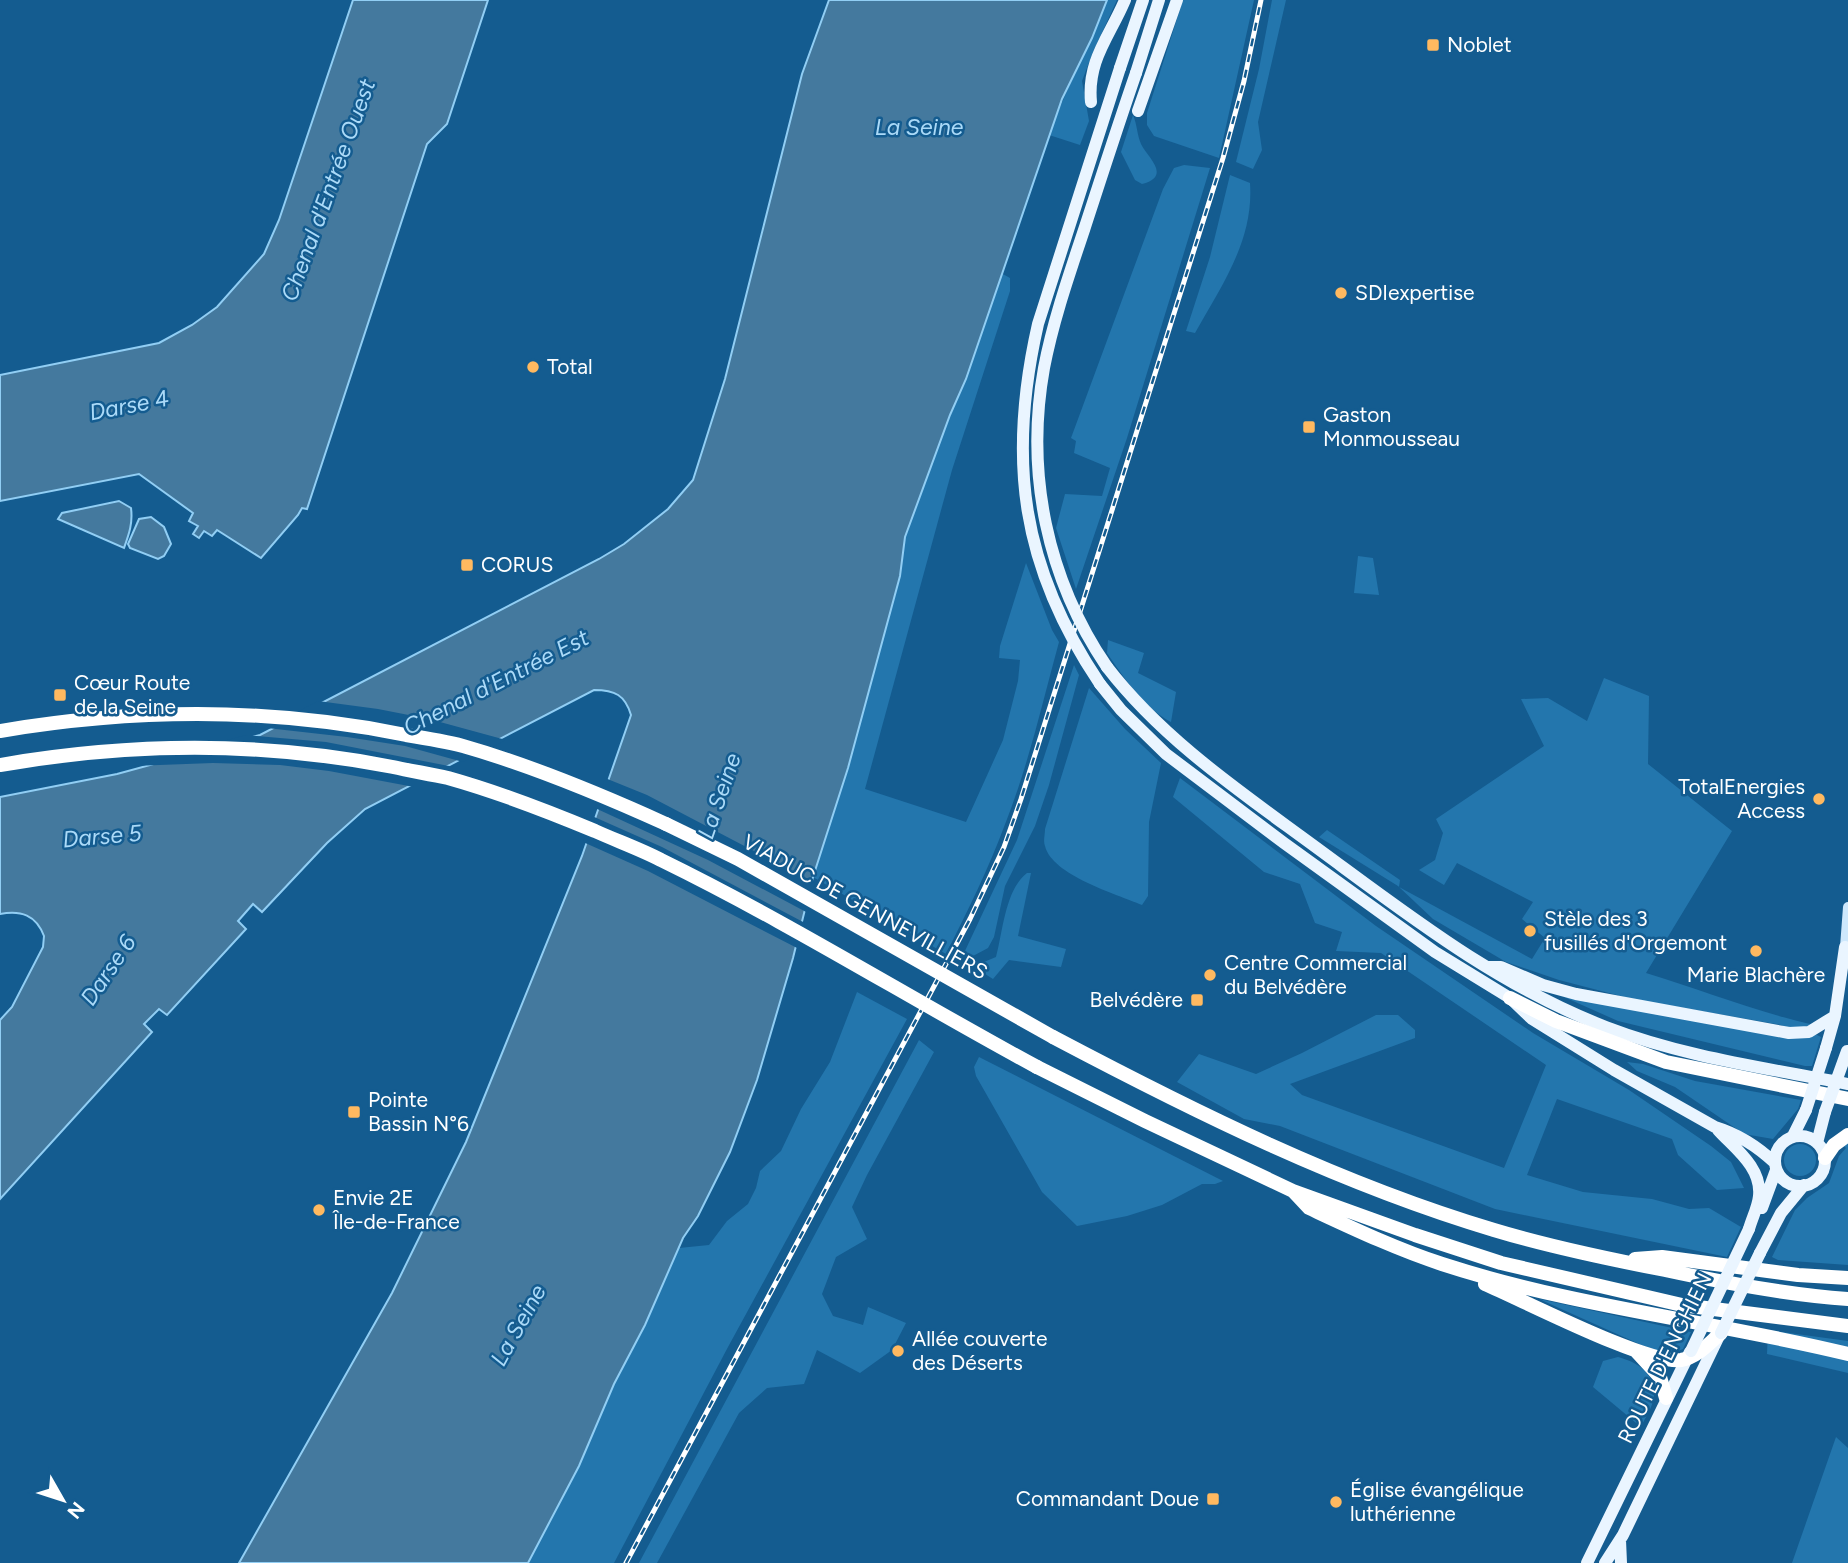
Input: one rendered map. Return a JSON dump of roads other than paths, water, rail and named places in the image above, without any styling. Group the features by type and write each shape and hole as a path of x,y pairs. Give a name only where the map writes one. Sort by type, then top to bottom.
{"highway":[{"name":"VIADUC DE GENNEVILLIERS","path":"0,731 50,722 166,713 257,713 362,726 461,746 536,769 611,799 726,853 1053,1037 1168,1098 1276,1149 1389,1194 1496,1231 1693,1276 1817,1297 1848,1299"},
{"path":"0,765 33,759 153,748 259,748 346,758 447,778 542,809 659,859 768,916 1037,1067 1293,1191 1502,1263 1682,1305 1848,1326"},
{"path":"1510,998 1567,1025 1666,1062 1848,1099"},
{"path":"1825,1158 1834,1145 1848,1135"},
{"path":"1293,1191 1309,1208 1439,1263 1474,1274 1848,1354"},
{"path":"1617,1260 1662,1257 1798,1275 1845,1277"},
{"path":"1474,1274 1483,1283 1636,1351 1669,1359 1697,1353 1721,1333"},
{"path":"1636,1351 1660,1377 1667,1398"}],"main road":[{"path":"1091,102 1091,73 1095,59 1125,0"},
{"path":"1143,0 1038,324 1028,373 1022,429 1023,475 1036,550 1057,611 1084,661 1134,724 1181,766 1435,952 1510,998 1532,1019 1614,1070 1747,1142 1776,1167 1788,1183 1804,1185 1818,1177 1825,1158 1817,1143 1804,1136 1793,1136"},
{"path":"1159,0 1063,291 1044,366 1037,423 1039,481 1044,520 1053,556 1074,611 1107,667 1137,704 1194,756 1426,928 1485,967 1552,1003 1639,1038 1694,1055 1848,1084"},
{"path":"1138,111 1177,0"},
{"path":"1776,1167 1779,1147 1793,1136 1806,1110 1835,1016 1848,910"},
{"path":"1485,967 1501,967 1543,985 1576,994 1789,1032 1809,1032 1835,1016"},
{"path":"1817,1143 1848,1048"},
{"path":"1716,1127 1746,1158 1758,1182 1759,1198 1749,1229"},
{"name":"ROUTE D'ENGHIEN","path":"1605,1563 1620,1540 1749,1229 1758,1218 1776,1167"},
{"name":"ROUTE D'ENGHIEN","path":"1721,1333 1769,1233 1804,1185"},
{"name":"ROUTE D'ENGHIEN","path":"1587,1563 1667,1398 1697,1353"},
{"path":"1620,1540 1621,1563"}],"water":[{"path":"353,0 488,0 447,124 427,144 307,509 302,508 261,558 217,530 212,536 204,531 199,538 193,534 198,526 189,521 193,513 139,474 0,501 0,375 159,343 192,325 217,307 264,254 279,220"},
{"name":"La Seine","path":"829,0 1107,0 1062,99 966,379 905,537 900,576 848,768 813,877 793,958 757,1080 730,1152 698,1216 683,1238 645,1325 614,1384 579,1466 528,1563 239,1563 392,1293 466,1142 582,856 631,715 626,703 618,695 594,690 365,809 327,843 262,912 253,904 238,921 246,929 167,1015 159,1009 144,1024 152,1032 0,1199 0,1020 12,1007 43,947 44,936 37,923 27,916 15,913 0,914 0,797 117,774 260,735 599,559 624,544 668,509 693,480 725,379 802,74"},
{"path":"119,501 131,508 131,524 124,548 58,519 62,513"},
{"path":"151,517 164,527 171,544 164,556 158,559 130,548 128,544 139,519"}],"railway":[{"path":"626,1563 970,919 1004,847 1223,158 1244,81 1261,0"}],"place":[{"name":"Noblet","path":"1433,45"},
{"name":"SDIexpertise","path":"1341,293"},
{"name":"Total","path":"533,367"},
{"name":"Gaston Monmousseau","path":"1309,427"},
{"name":"CORUS","path":"467,565"},
{"name":"Cœur Route de la Seine","path":"60,695"},
{"name":"TotalEnergies Access","path":"1819,799"},
{"name":"Stèle des 3 fusillés d'Orgemont","path":"1530,931"},
{"name":"Marie Blachère","path":"1756,951"},
{"name":"Centre Commercial du Belvédère","path":"1210,975"},
{"name":"Belvédère","path":"1197,1000"},
{"name":"Pointe Bassin N°6","path":"354,1112"},
{"name":"Envie 2E Île-de-France","path":"319,1210"},
{"name":"Allée couverte des Déserts","path":"898,1351"},
{"name":"Commandant Doue","path":"1213,1499"},
{"name":"Église évangélique luthérienne","path":"1336,1502"}],"water label":[{"name":"Chenal d'Entrée Ouest","path":"328,190"},
{"name":"Darse 4","path":"129,405"},
{"name":"Chenal d'Entrée Est","path":"496,682"},
{"name":"Darse 5","path":"102,836"},
{"name":"Darse 6","path":"108,970"}]}
